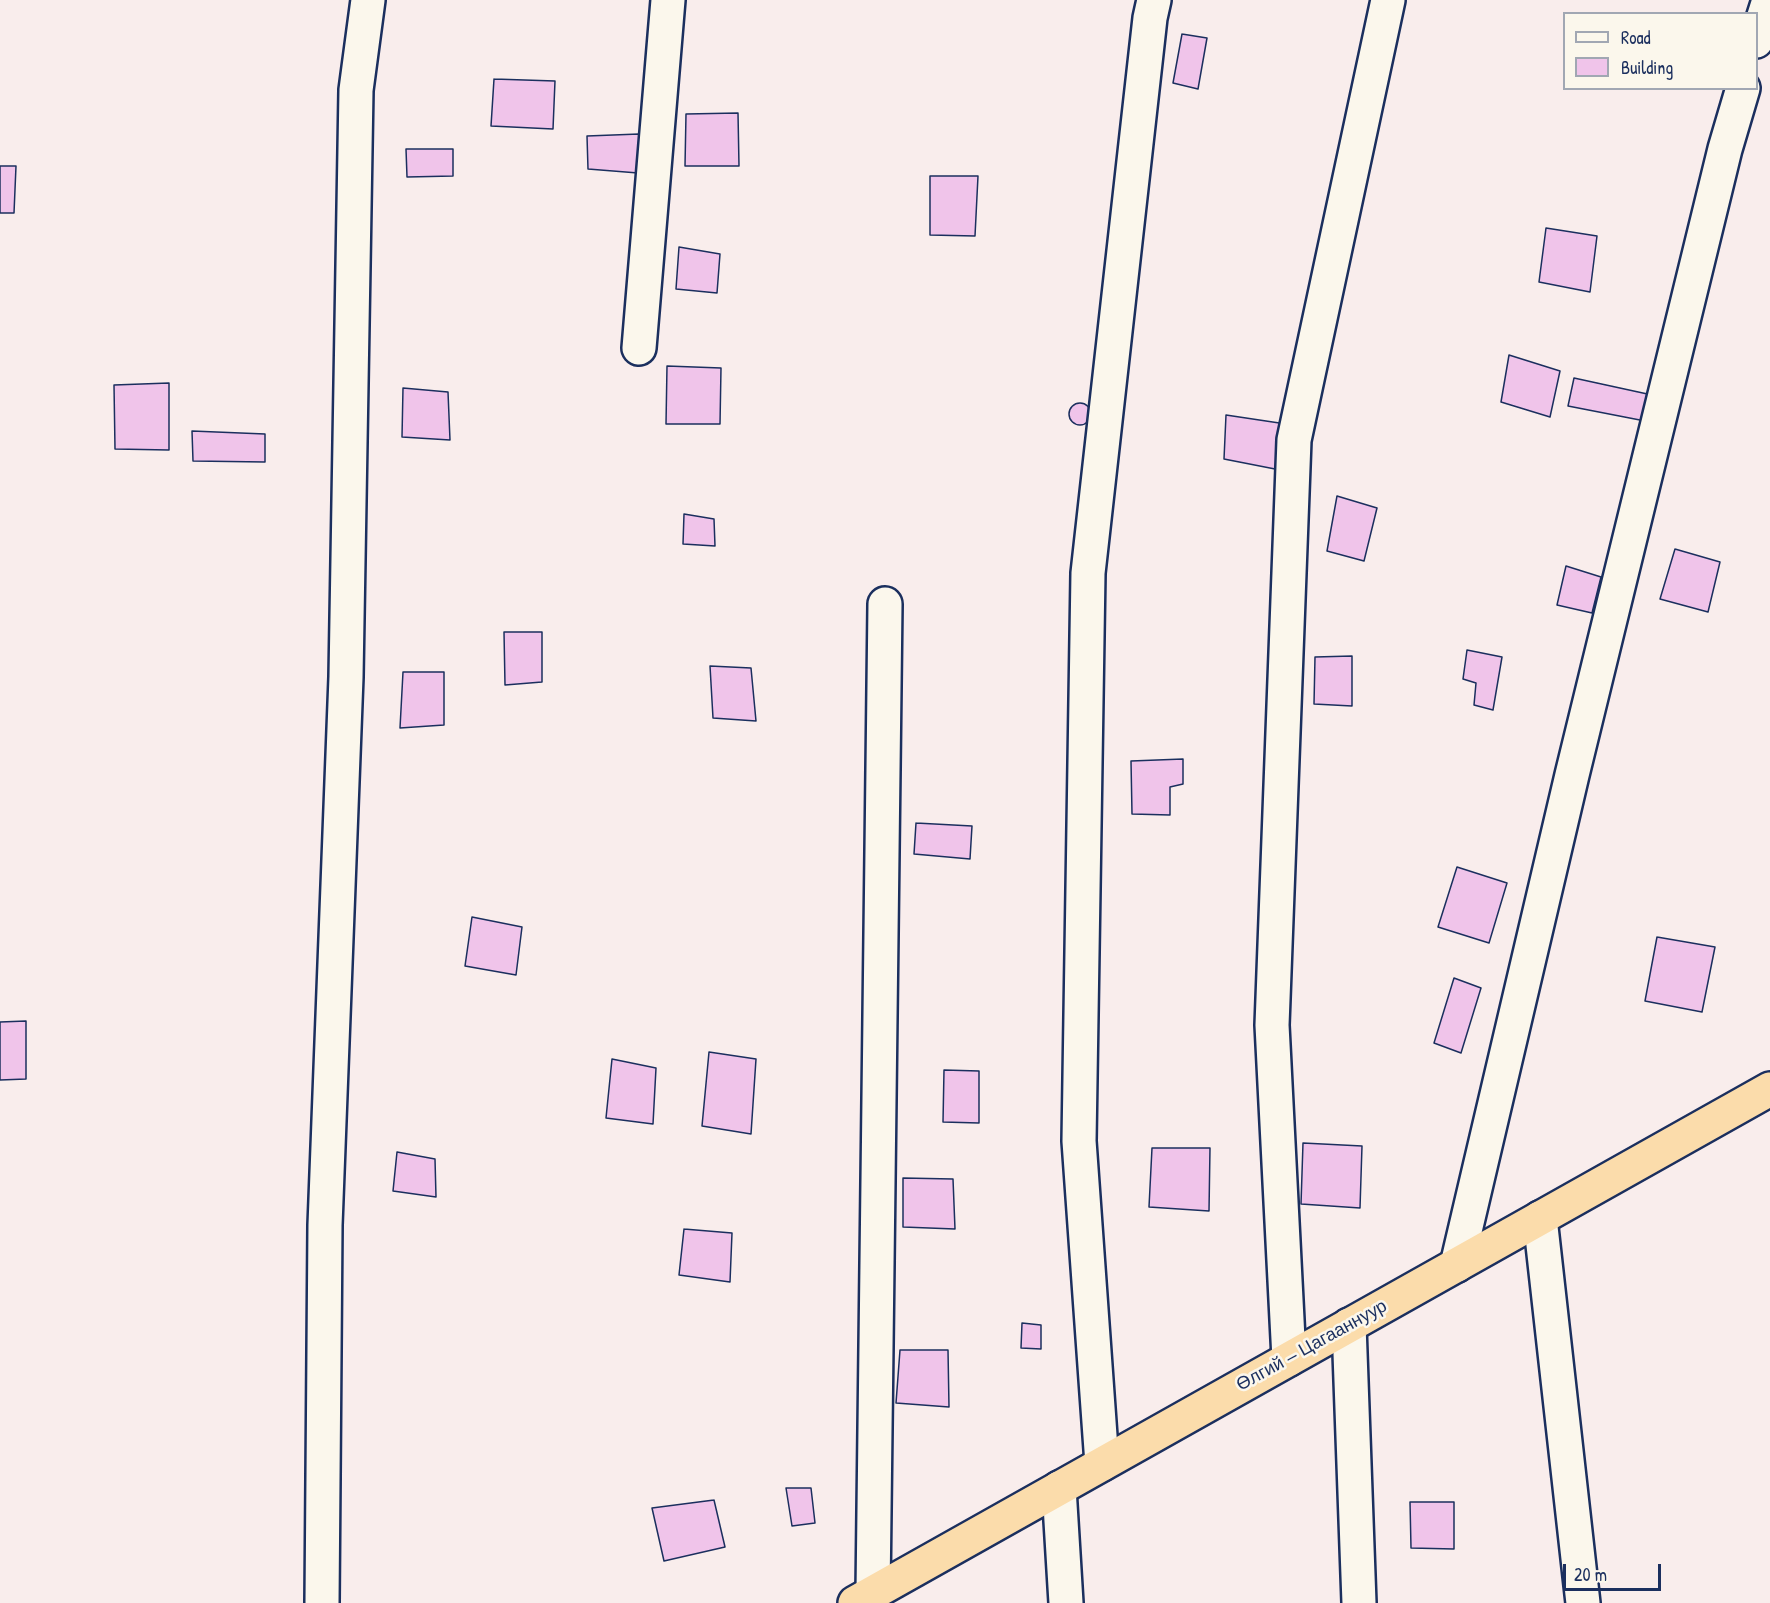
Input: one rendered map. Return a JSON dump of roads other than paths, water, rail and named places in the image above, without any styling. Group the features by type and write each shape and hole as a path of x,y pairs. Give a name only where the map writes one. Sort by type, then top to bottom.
{"highway":[{"name":"Өлгий — Цагааннуур","path":"864,1598 1770,1089"}],"street":[{"path":"322,1603 325,1225 346,677 356,90 368,0"},
{"path":"639,348 668,0"},
{"path":"1102,1464 1079,1141 1088,573 1150,18 1154,0"},
{"path":"1289,1359 1272,1025 1294,440 1388,0"},
{"path":"1758,36 1769,0"},
{"path":"1456,1265 1725,148 1742,90"},
{"path":"864,1598 885,604"},
{"path":"1540,1218 1583,1603"},
{"path":"1349,1325 1359,1603"},
{"path":"1059,1488 1066,1603"}]}
